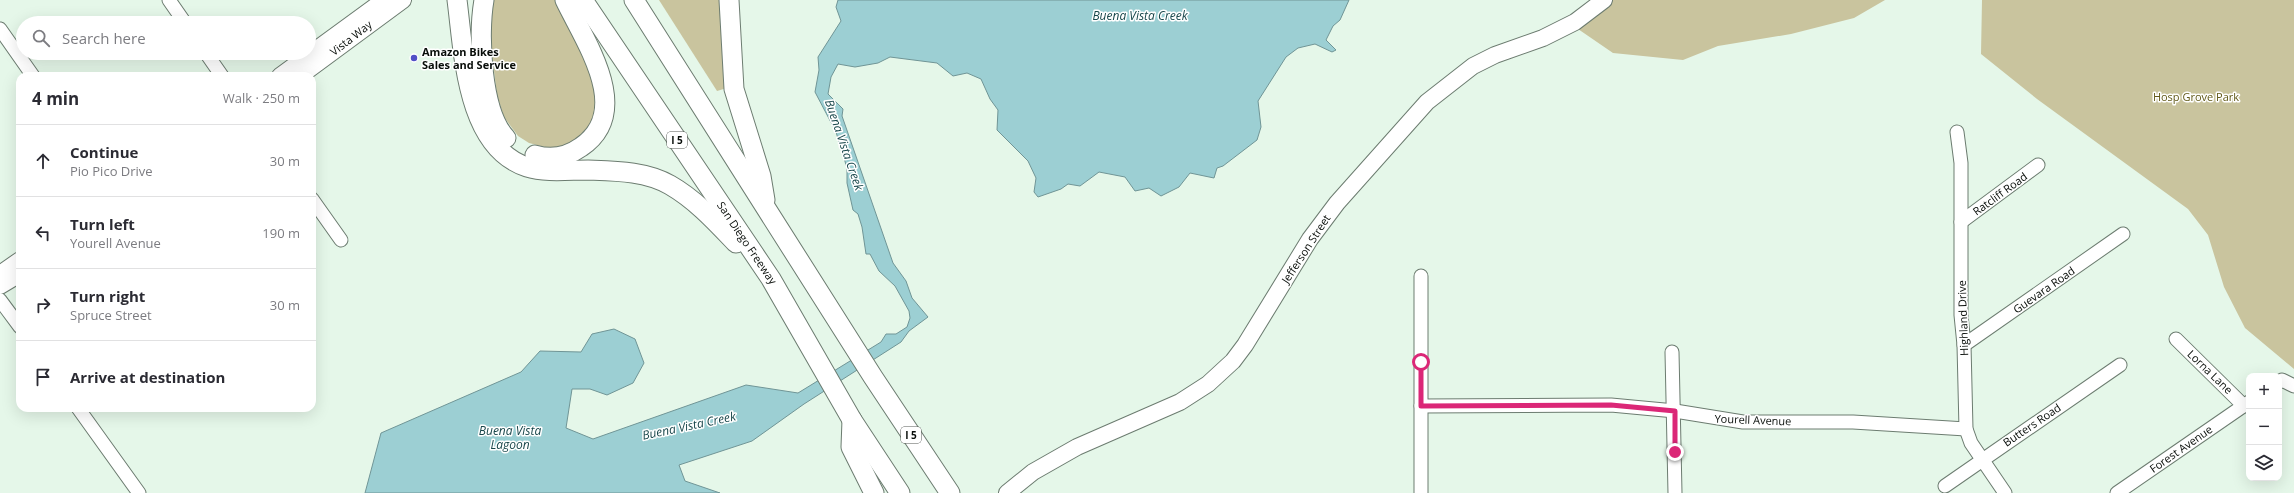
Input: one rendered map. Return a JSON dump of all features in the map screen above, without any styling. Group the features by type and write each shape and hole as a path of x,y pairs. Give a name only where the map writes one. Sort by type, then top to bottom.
{"highway":[{"path":"484,0 481,21 483,58 488,100 493,115 504,135 512,144 527,153 552,158 566,156 588,142 600,126 606,99 601,75 565,0"},
{"name":"San Diego Freeway","path":"583,0 771,279 852,420 900,493"},
{"name":"I 5","path":"634,0 872,377 950,493"},
{"path":"729,0 734,89 761,176 766,207"},
{"path":"459,2 476,48 483,58"},
{"path":"459,2 469,84 477,113 490,137 501,152 527,167 544,170 617,171 645,175 670,185 706,212 771,279"},
{"path":"852,420 851,447 874,493"}],"main road":[{"name":"Vista Way","path":"305,72 350,34 384,0"},
{"name":"Vista Way","path":"316,54 374,20 403,0"},
{"name":"Jefferson Street","path":"1007,493 1033,472 1077,447 1180,402 1208,384 1233,361 1245,345 1310,239 1337,203 1427,102 1473,66 1495,55 1543,38 1575,22 1604,0"},
{"name":"Vista Way","path":"287,72 307,60"},
{"path":"0,274 16,263"},
{"path":"0,286 16,276"}],"street":[{"path":"169,0 180,16"},
{"path":"0,29 16,52"},
{"path":"22,60 30,72"},
{"path":"211,60 219,72"},
{"name":"Highland Drive","path":"1958,132 1961,163 1961,315 1964,345 1966,429 1971,443 2005,493"},
{"name":"Ratcliff Road","path":"1961,222 2038,166"},
{"path":"316,205 341,240"},
{"name":"Guevara Road","path":"1964,345 2123,234"},
{"path":"1421,276 1421,493"},
{"path":"0,300 16,322"},
{"name":"Lorna Lane","path":"2176,339 2246,403"},
{"path":"1672,352 1675,411 1675,493"},
{"name":"Butters Road","path":"1945,486 2120,365"},
{"path":"2282,380 2294,386"},
{"name":"Yourell Avenue","path":"1421,406 1611,405 1675,411 1743,422 1853,422 1966,429"},
{"name":"Forest Avenue","path":"2117,493 2246,405"},
{"path":"81,412 139,493"}],"green space":[{"path":"492,0 557,0 596,87 596,110 590,125 575,140 562,146 549,148 529,143 518,136 504,117 497,95 489,31"},
{"path":"659,0 721,0 727,88 717,91"},
{"path":"1612,0 1885,0 1854,18 1791,34 1718,46 1683,60 1613,53 1578,29"},
{"name":"Hosp Grove Park","path":"1982,0 2294,0 2294,369 2245,328 2224,287 2208,235 2188,209 2037,99 1981,54"}],"water":[{"path":"838,0 1349,0 1340,20 1333,26 1326,40 1336,50 1332,52 1315,44 1298,48 1286,57 1258,101 1261,127 1257,140 1223,166 1217,168 1214,178 1190,173 1179,187 1161,196 1149,188 1135,191 1125,177 1099,172 1080,186 1068,184 1061,189 1038,197 1034,192 1036,178 1028,161 997,130 998,110 990,99 981,79 967,73 953,76 937,63 890,57 878,63 855,67 838,64 831,77 828,94 843,109 842,116 893,263 906,281 912,298 928,317 909,331 901,342 804,404 752,441 679,465 685,481 720,493 365,493 381,433 521,372 540,351 581,352 592,334 614,329 635,339 644,363 633,383 607,395 590,389 572,389 566,428 593,439 746,385 798,393 881,342 886,334 896,334 907,327 910,318 909,311 895,286 879,271 870,254 866,254 862,227 858,214 853,210 847,183 847,168 836,132 815,92 819,70 818,57 841,21 836,7"}],"place":[{"name":"Amazon Bikes Sales and Service","path":"414,58"}],"route":[{"path":"1421,362 1421,406 1611,405 1675,411 1675,452"}],"water label":[{"name":"Buena Vista Creek","path":"1140,16"},
{"name":"Buena Vista Creek","path":"844,145"},
{"name":"Buena Vista Creek","path":"689,426"},
{"name":"Buena Vista Lagoon","path":"510,438"}]}
